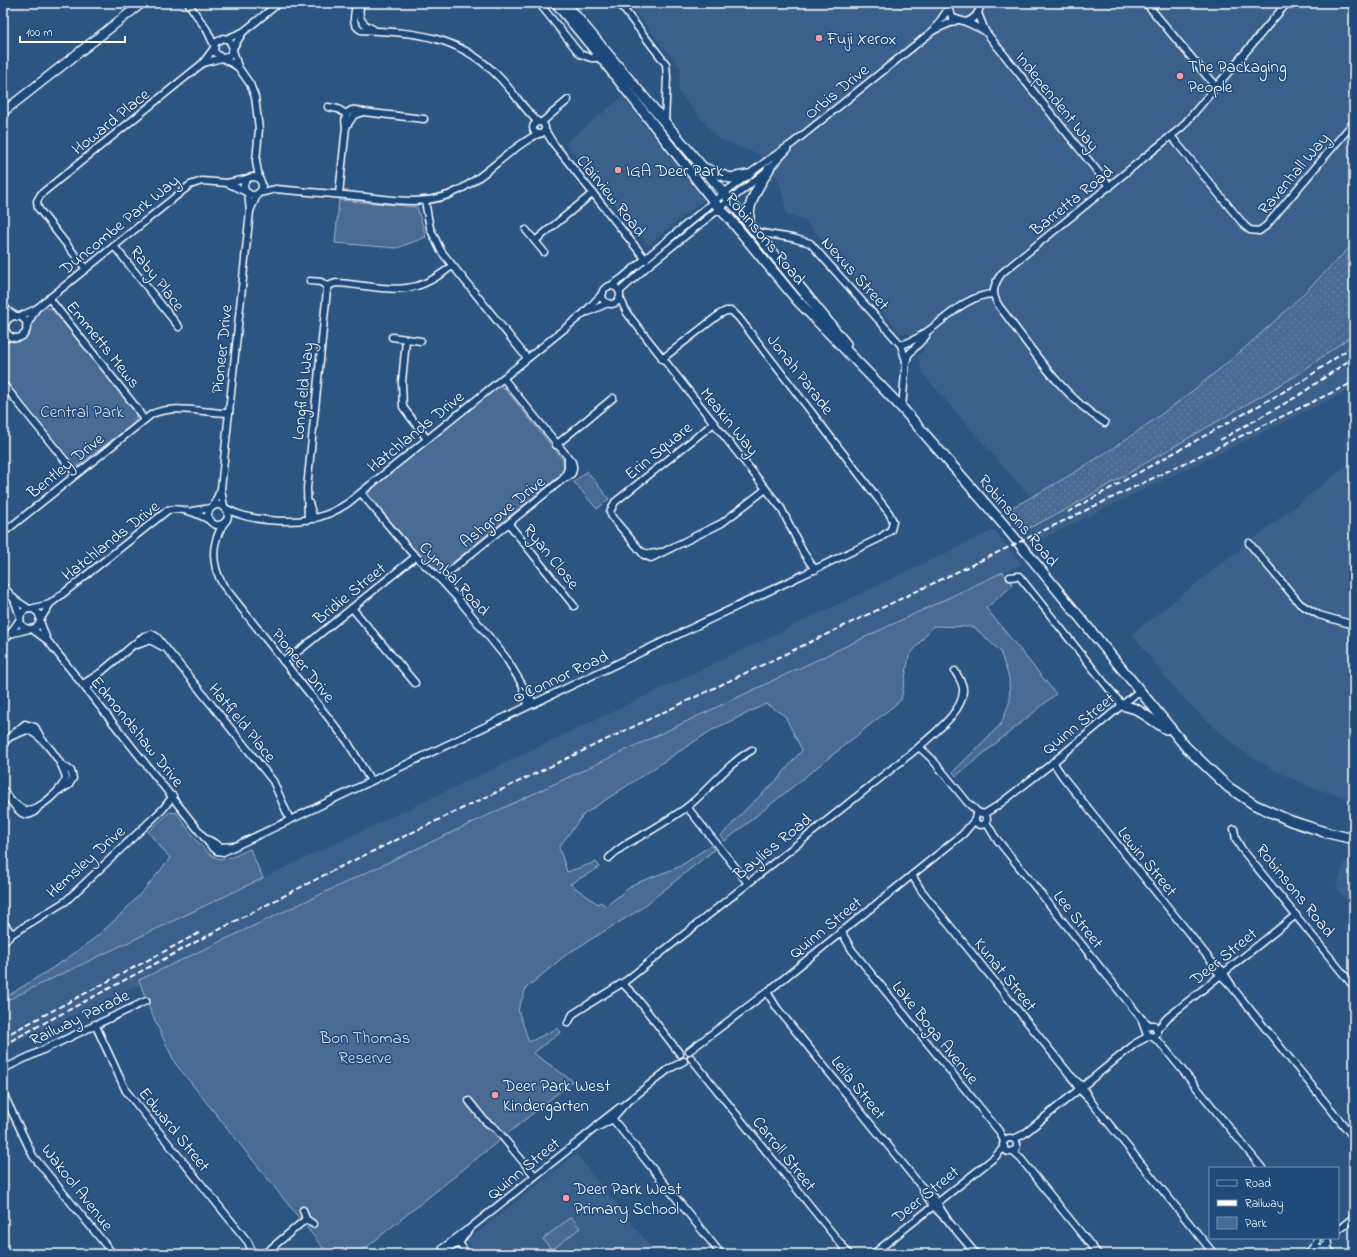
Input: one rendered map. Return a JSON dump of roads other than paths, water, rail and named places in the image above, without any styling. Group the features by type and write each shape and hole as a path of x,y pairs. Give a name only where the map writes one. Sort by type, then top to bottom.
{"main road":[{"name":"Robinsons Road","path":"556,3 703,167 870,373"},
{"name":"Robinsons Road","path":"565,3 717,205 730,218 796,299 870,373 1004,525 1181,742"},
{"path":"703,167 730,178 748,175"},
{"path":"748,223 750,203 770,169"},
{"path":"1122,705 1144,713 1181,742 1228,787 1250,803 1328,833 1354,839"}],"street":[{"path":"3,112 140,3"},
{"path":"188,3 208,30 216,54 238,67"},
{"path":"214,47 218,40 243,32 279,3"},
{"name":"Clairview Road","path":"356,3 353,21 361,30 374,29 428,36 448,42 469,52 496,74 650,264"},
{"name":"Clairview Road","path":"360,3 359,13 362,22 374,29"},
{"path":"539,3 580,54 587,57 605,57"},
{"path":"619,3 666,64 667,77 665,123"},
{"path":"966,22 971,20 978,13 980,3"},
{"path":"1146,3 1193,62 1216,87"},
{"name":"Barretta Road","path":"993,294 996,280 1002,273 1110,187 1182,127 1287,3"},
{"path":"948,6 950,14 957,20"},
{"name":"Orbis Drive","path":"934,30 948,6"},
{"name":"Independent Way","path":"978,13 985,32 1110,187"},
{"name":"Independent Way","path":"957,20 966,22 985,32"},
{"name":"Orbis Drive","path":"727,197 748,175 793,144 934,30 957,20"},
{"path":"208,30 231,42 238,67 250,84 255,97 259,129 256,161 262,188 259,193"},
{"path":"223,58 230,55 243,32"},
{"name":"Howard Place","path":"86,268 38,208 37,201 41,194 203,64 214,47"},
{"name":"Howard Place","path":"203,64 223,58"},
{"path":"256,161 244,184 247,193 254,195 276,189 425,201 447,196 464,188 524,141 568,100"},
{"path":"328,108 338,109 346,114"},
{"path":"346,114 356,109 363,112 424,119"},
{"path":"346,127 354,115 363,112"},
{"path":"339,194 346,114"},
{"name":"Ravenhall Way","path":"1171,136 1245,226 1250,230 1259,231 1266,226 1354,122"},
{"name":"Orbis Drive","path":"727,197 770,169 793,144"},
{"path":"247,178 252,176 260,179 276,189"},
{"name":"Duncombe Park Way","path":"227,183 247,178"},
{"name":"Duncombe Park Way","path":"17,316 36,309 196,182 209,180 227,183 247,193"},
{"name":"Pioneer Drive","path":"225,508 221,489 250,211 247,193"},
{"name":"Pioneer Drive","path":"250,211 259,193"},
{"path":"535,241 593,193"},
{"path":"717,205 650,264 620,295 617,302 610,303 603,299 605,288 610,286 727,197"},
{"path":"425,201 430,228 435,241 452,266 527,358"},
{"path":"526,230 544,252"},
{"name":"Nexus Street","path":"756,232 792,238 810,243 901,345 906,362"},
{"name":"Raby Place","path":"114,246 179,327"},
{"path":"310,281 321,282 328,287 336,283 400,288 417,286 431,281 452,266"},
{"path":"610,286 615,286 620,295"},
{"name":"Longfield Way","path":"311,520 308,498 308,472 326,292 328,287"},
{"name":"Hatchlands Drive","path":"225,508 244,517 290,522 311,520 340,509 584,313 597,302 603,293"},
{"path":"993,294 999,306 1066,391 1079,405 1105,423"},
{"name":"Nexus Street","path":"902,408 908,355 931,331 973,298 993,294"},
{"name":"Meakin Way","path":"620,295 626,313 784,513 812,571"},
{"name":"Emmetts Mews","path":"49,298 145,418"},
{"name":"Meakin Way","path":"610,303 626,313"},
{"name":"Hatchlands Drive","path":"584,313 610,303"},
{"path":"3,305 24,320 26,327 23,335 17,338 10,336 6,332 4,326 10,318 17,316"},
{"name":"Duncombe Park Way","path":"26,327 36,309"},
{"name":"Jonah Parade","path":"662,359 720,314 726,311 732,312 764,350 889,513 893,521 892,527"},
{"name":"Nexus Street","path":"901,345 913,341 931,331"},
{"path":"3,340 10,336"},
{"path":"392,337 421,341"},
{"path":"406,340 402,382 403,407 427,439"},
{"name":"Ashgrove Drive","path":"440,579 563,479 568,469 568,459 503,378"},
{"path":"3,384 76,474"},
{"path":"556,445 613,398"},
{"name":"Bentley Drive","path":"3,533 145,418 162,410 175,409 228,415"},
{"name":"Erin Square","path":"714,423 620,499 615,510 617,521 642,552 650,554 665,551 722,524 766,489"},
{"name":"Pioneer Drive","path":"212,507 221,489"},
{"name":"Cymbal Road","path":"361,492 415,557 440,579 460,601 506,658 531,705"},
{"path":"220,505 225,508 228,514 224,522 217,524 212,522 208,516 212,507 220,505"},
{"name":"Hatchlands Drive","path":"190,512 212,507"},
{"name":"Hatchlands Drive","path":"40,620 50,604 162,514 174,509 190,512 212,522"},
{"name":"Hatchlands Drive","path":"224,522 244,517"},
{"name":"Pioneer Drive","path":"212,522 215,539 215,564 222,585 347,741 368,782"},
{"name":"Pioneer Drive","path":"215,539 224,522"},
{"name":"Ryan Close","path":"509,524 574,606"},
{"name":"O'Connor Road","path":"220,849 235,846 812,571 880,538 889,532 892,527"},
{"path":"1249,543 1300,604 1319,614 1354,625"},
{"name":"Bridie Street","path":"284,663 415,557"},
{"name":"Robinsons Road","path":"1010,577 1019,576 1122,705"},
{"path":"3,586 14,599 38,613 40,620 37,626 31,629 10,634"},
{"path":"14,599 22,625 31,629"},
{"name":"Hatchlands Drive","path":"29,609 50,604"},
{"path":"352,608 415,683"},
{"path":"3,640 10,634 23,611 29,609"},
{"name":"Edmondshaw Drive","path":"40,620 47,640"},
{"name":"Edmondshaw Drive","path":"31,629 47,640 208,839 220,849"},
{"name":"Hatfield Place","path":"84,686 135,645 150,640 164,648 273,781 290,820"},
{"name":"Bayliss Road","path":"568,1024 573,1014 583,1006 625,982 921,745 956,712 962,702 964,690 961,680 955,671"},
{"name":"Quinn Street","path":"439,1253 444,1248 457,1243 463,1231 470,1228 594,1129 599,1123 611,1118 624,1104 1051,764 1139,691"},
{"path":"3,743 12,736 27,730 41,738 62,764 66,778 58,791 40,805 26,810 13,802 3,790"},
{"name":"Lee Street","path":"921,745 1261,1167"},
{"path":"609,858 621,848 687,807 715,783 736,761 752,750"},
{"name":"Lewin Street","path":"1051,764 1354,1138"},
{"name":"Hemsley Drive","path":"3,943 12,934 66,901 175,798"},
{"path":"687,807 748,883"},
{"name":"Robinsons Road","path":"1234,829 1236,839 1241,848 1354,988"},
{"name":"Kunat Street","path":"909,877 1214,1254"},
{"name":"Deer Street","path":"873,1254 1296,916"},
{"path":"3,922 12,934"},
{"name":"Lake Boga Avenue","path":"839,933 1098,1254"},
{"name":"Carroll Street","path":"625,982 672,1040 701,1072 848,1254"},
{"name":"Leila Street","path":"765,993 976,1254"},
{"name":"Railway Parade","path":"3,1069 146,1000"},
{"name":"Edward Street","path":"95,1024 126,1091 256,1253"},
{"name":"Wakool Avenue","path":"3,1093 33,1156 113,1254"},
{"path":"469,1101 485,1121 496,1128 535,1176"},
{"path":"611,1118 721,1254"},
{"path":"303,1210 306,1219 314,1224"},
{"path":"1339,1229 1354,1217"},
{"path":"256,1253 268,1251 279,1240 306,1219"},
{"path":"1308,1254 1322,1242"},
{"path":"1322,1242 1329,1254"},
{"path":"1322,1242 1332,1254"},
{"path":"457,1243 466,1254"}],"railway":[{"path":"1068,512 1301,382 1354,345"},
{"path":"1220,440 1298,396 1354,357"},
{"path":"3,1045 340,867 1354,382"},
{"path":"3,1037 199,933"}],"place":[{"name":"Fuji Xerox","path":"819,38"},
{"name":"The Packaging People","path":"1180,76"},
{"name":"IGA Deer Park","path":"618,170"},
{"name":"Deer Park West Kindergarten","path":"495,1095"},
{"name":"Deer Park West Primary School","path":"566,1198"}],"park label":[{"name":"Central Park","path":"82,411"},
{"name":"Bon Thomas Reserve","path":"365,1047"}]}
